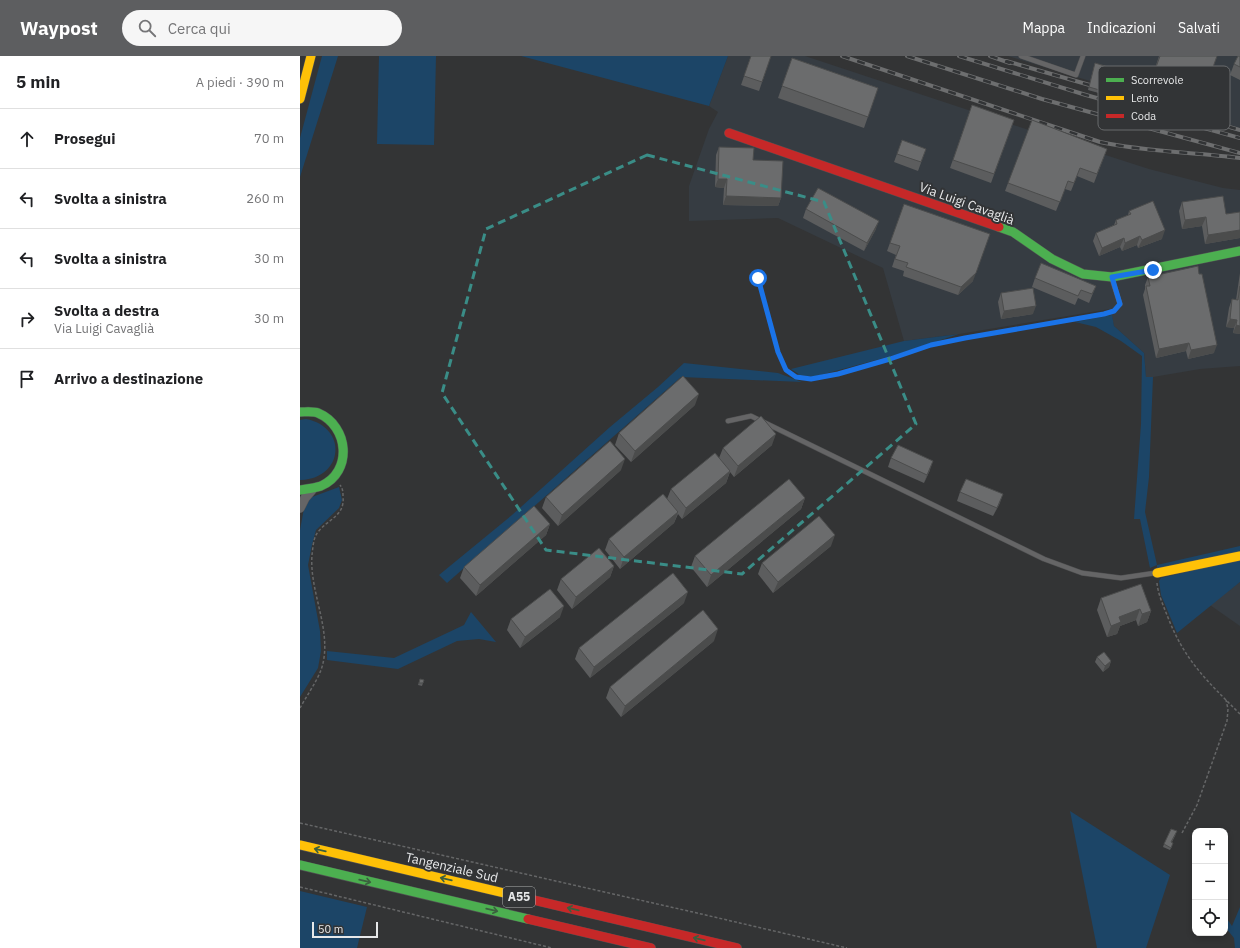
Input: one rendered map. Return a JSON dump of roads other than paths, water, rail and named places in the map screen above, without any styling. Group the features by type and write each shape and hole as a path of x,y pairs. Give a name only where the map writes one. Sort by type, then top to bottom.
{"main road":[{"path":"300,99 311,56"},
{"name":"Via Luigi Cavaglià","path":"729,133 1013,232 1052,259 1083,274 1112,277 1240,251"},
{"path":"300,490 312,490 325,484 335,476 342,465 344,452 343,440 339,430 330,420 319,413 302,410"},
{"path":"1157,573 1240,556"},
{"name":"Tangenziale Sud","path":"300,845 737,948"},
{"name":"A55","path":"300,865 651,948"}],"street":[{"path":"300,508 305,498 312,490"}],"lane":[{"path":"1021,56 1076,75 1083,56"},
{"path":"1112,277 1120,304"},
{"path":"728,421 752,416 1036,555 1082,573 1121,578 1157,573"}],"railway":[{"path":"842,56 1100,142 1152,150 1240,158"},
{"path":"907,56 1042,99 1098,114"},
{"path":"959,56 1098,98"},
{"path":"990,56 1010,63"},
{"path":"1006,61 1098,87"},
{"path":"1230,127 1240,130"},
{"path":"1156,130 1240,153"},
{"path":"1211,130 1240,138"}]}
